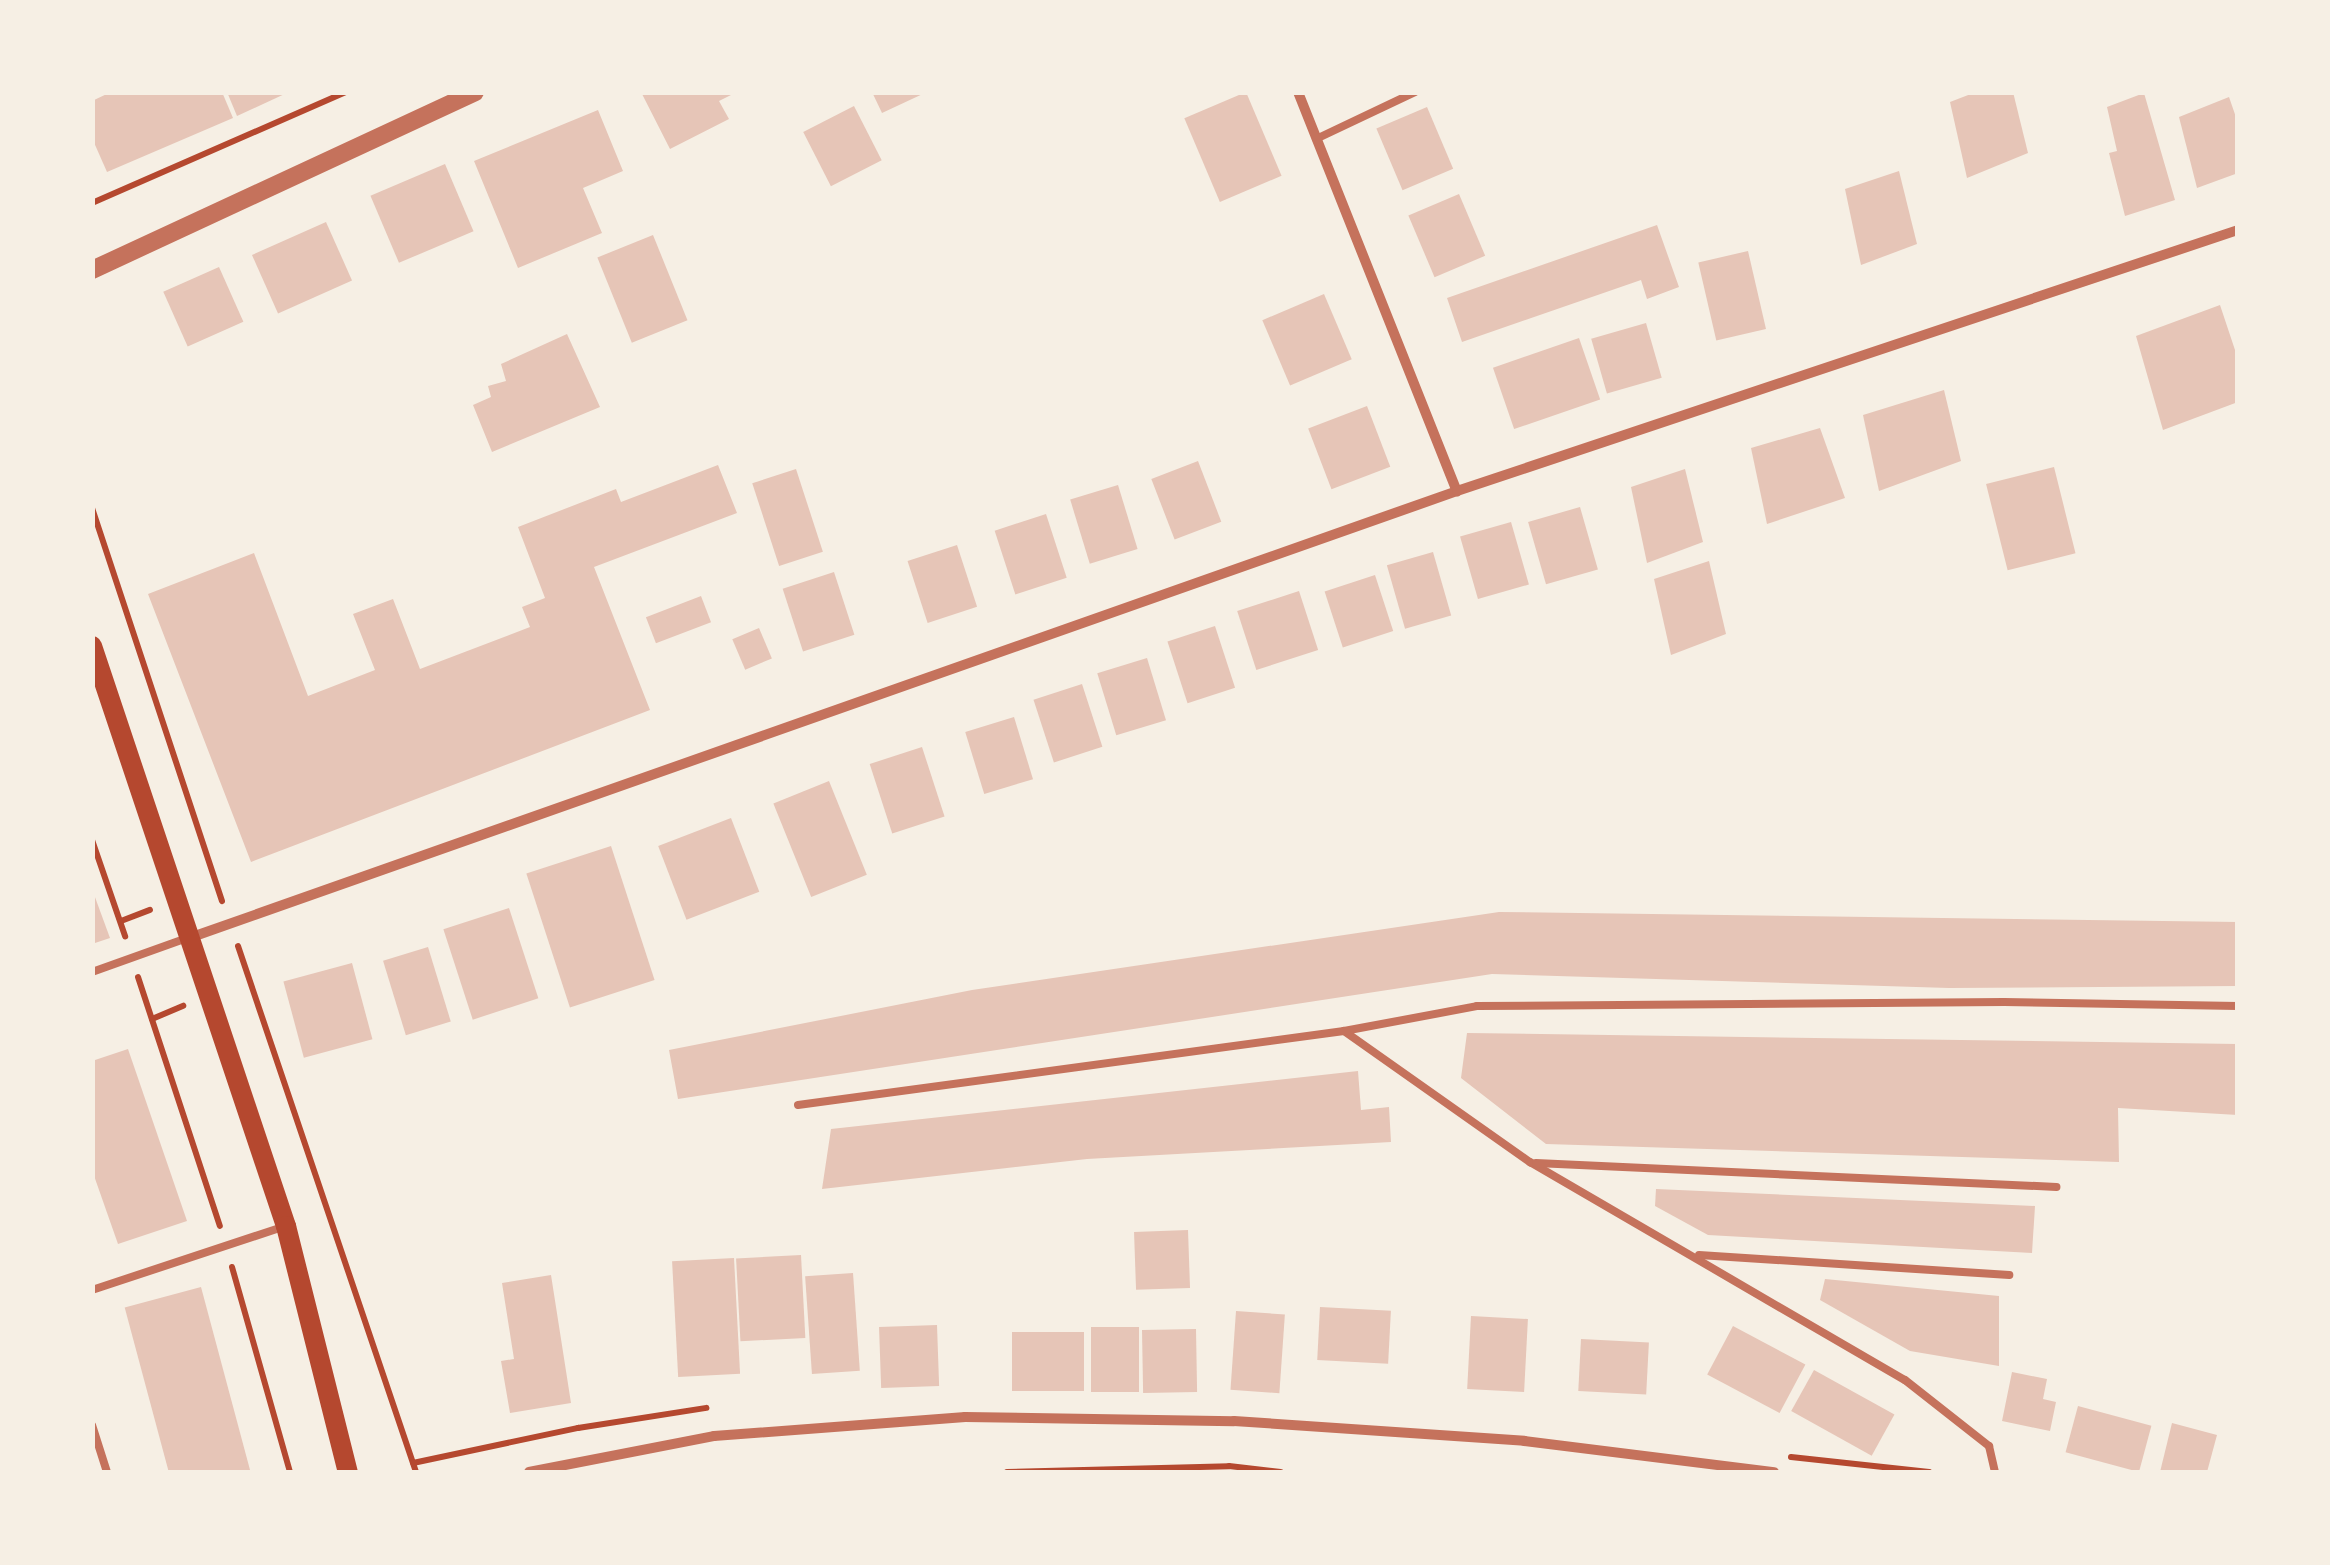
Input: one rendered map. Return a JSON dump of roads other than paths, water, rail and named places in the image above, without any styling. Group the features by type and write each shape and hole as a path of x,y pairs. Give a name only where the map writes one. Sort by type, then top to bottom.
{"main road":[{"path":"92,646 286,1226 348,1472"}],"street":[{"path":"92,270 475,92"},
{"path":"1298,92 1456,492"},
{"path":"192,936 839,705 1456,492 2238,230"},
{"path":"528,1472 714,1436 965,1417 1254,1422 1524,1442 1774,1472"}],"lane":[{"path":"1316,139 1415,92"},
{"path":"92,972 192,936"},
{"path":"798,1105 1344,1031 1476,1006 2004,1002 2238,1006"},
{"path":"1344,1031 1530,1162 1695,1254 1904,1380 1988,1446 1994,1472"},
{"path":"1530,1162 2056,1187"},
{"path":"92,1290 286,1226"},
{"path":"1695,1254 2008,1275"},
{"path":"92,1425 107,1472"}]}
